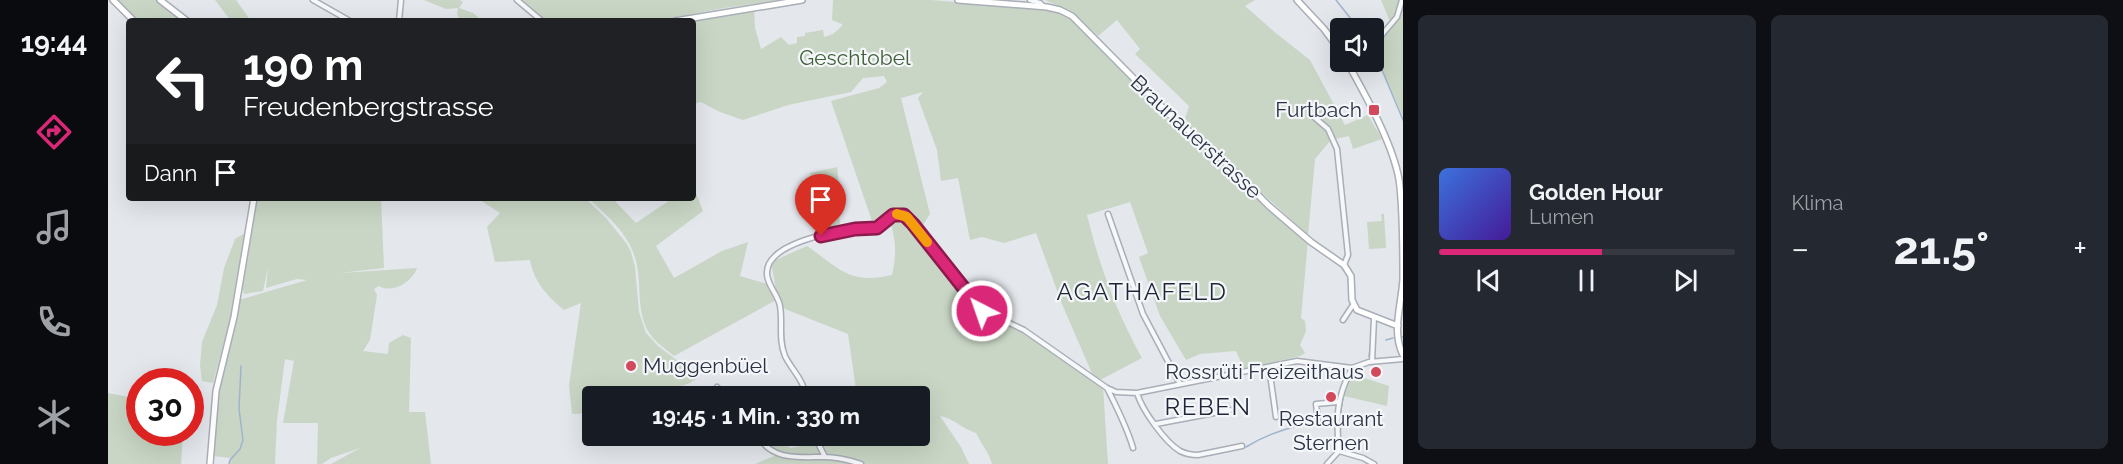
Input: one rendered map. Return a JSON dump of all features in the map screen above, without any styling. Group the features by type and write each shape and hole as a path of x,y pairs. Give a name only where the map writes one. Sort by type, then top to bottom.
{"street":[{"path":"113,0 131,18"},
{"path":"160,0 183,18"},
{"path":"314,0 345,18"},
{"path":"399,18 401,0"},
{"path":"517,0 538,18"},
{"path":"693,18 802,0"},
{"name":"Braunauerstrasse","path":"957,0 1043,7 1060,10 1075,19 1170,115 1220,157 1269,206 1311,242 1344,265"},
{"path":"1030,0 1040,3 1043,7"},
{"path":"1297,0 1330,36"},
{"path":"1384,32 1397,17 1402,0"},
{"path":"804,386 786,357 781,343 780,306 768,278 769,265 777,254 793,244 855,229 877,228 891,216 899,214 909,219 978,307 987,314 1024,330 1116,392 1137,393 1302,361 1352,368 1403,357 1398,341 1402,282 1402,192 1394,159 1352,72"},
{"path":"1314,117 1328,129 1337,149 1348,255 1344,265 1351,278 1353,305 1361,313 1398,326"},
{"path":"210,464 216,391 237,298 253,201"},
{"path":"1107,214 1143,314 1180,384"},
{"path":"1342,320 1353,305"},
{"path":"1372,362 1374,318"},
{"path":"1269,367 1276,417"},
{"path":"1327,464 1339,451 1338,402 1352,368"},
{"path":"1107,388 1126,425 1133,448"},
{"path":"1137,393 1144,411 1174,446 1191,455 1242,446"},
{"path":"1318,421 1316,404 1338,402"},
{"path":"1156,424 1230,410"},
{"path":"766,446 780,454 796,458 825,457 861,464"},
{"path":"820,446 825,457"},
{"path":"1339,451 1374,464"}],"green space":[{"path":"115,0 156,0 180,18 134,18"},
{"path":"215,0 236,0 249,18 229,18"},
{"path":"424,0 460,0 463,2 459,8 479,18 459,18 458,8 446,9"},
{"path":"516,0 779,0 672,18 540,18"},
{"name":"Geschtobel","path":"833,0 931,0 1052,10 1067,16 1308,240 1301,318 1305,321 1306,331 1300,345 1305,353 1244,369 1236,351 1200,354 1186,360 1160,316 1139,257 1148,253 1130,202 1087,215 1110,289 1142,358 1102,379 1095,379 1103,386 1108,464 992,464 976,433 940,416 961,447 969,464 755,464 779,454 766,446 791,448 800,446 930,446 930,386 856,386 848,334 785,309 778,299 674,356 655,340 645,325 640,305 636,262 625,236 591,201 615,201 636,223 669,201 696,201 696,194 703,211 656,246 674,278 722,251 748,242 740,276 771,285 777,296 771,262 807,246 846,273 866,278 892,275 895,246 889,218 873,224 831,101 879,88 887,82 884,76 863,78 851,92 788,105 743,120 701,102 696,103 696,18 692,18 754,7 755,28 761,49 781,37 789,45 797,43 797,37 805,36 805,33 823,30 824,37 833,34 842,26 832,20","holes":["923,92 918,98 937,150 941,181 958,178 970,240 982,237 1004,243 1036,233 1062,304 1094,378 1014,324 978,307 901,215 916,222 921,228 930,214 901,98"]},
{"path":"1045,0 1255,0 1245,6 1310,60 1345,125 1368,115 1382,139 1353,149 1349,136 1331,140 1315,159 1308,235 1184,122 1189,106 1135,54 1140,49 1117,20 1098,36 1073,12"},
{"path":"1381,0 1403,0 1403,117 1383,72 1384,33 1391,24"},
{"path":"837,167 840,224 829,230 810,173"},
{"path":"254,201 381,201 384,268 340,273 417,268 411,278 396,288 379,286 374,289 377,295 370,340 363,351 388,354 389,343 403,335 411,338 409,412 425,412 431,464 331,464 360,448 317,464 318,423 283,423 294,361 285,359 277,420 275,464 230,464 230,458 213,456 218,389 239,300 307,280 297,279 266,288 268,267 263,291 244,294 242,286 255,214"},
{"path":"482,201 588,201 606,218 631,252 635,267 639,312 646,333 658,346 699,377 682,386 582,386 582,414 572,414 569,385 581,303 564,310 542,288 530,260 495,262 487,227 500,213"},
{"path":"1381,214 1384,214 1386,248 1369,249 1367,222 1382,221"},
{"path":"245,233 230,320 213,383 204,381 204,368 200,368 200,365 202,342 217,305 224,268 235,239"},
{"path":"1355,375 1389,386 1387,406 1344,396"},
{"path":"108,393 126,396 126,446 182,446 181,464 108,464"}],"waterway":[{"name":"Furtbach","path":"1336,0 1350,18"},
{"name":"Furtbach","path":"1383,72 1403,120"},
{"path":"1386,340 1393,338"},
{"path":"1369,356 1371,343"},
{"path":"229,464 240,449 243,440 239,409 241,366"},
{"path":"1340,419 1346,387 1359,371"},
{"path":"1246,447 1266,436 1288,429 1332,422"}],"slow traffic":[{"path":"897,214 907,217 927,242"}],"place":[{"name":"Furtbach","path":"1374,110"},
{"name":"Muggenbüel","path":"631,366"},
{"name":"Rossrüti Freizeithaus","path":"1376,372"},
{"name":"Restaurant Sternen","path":"1331,397"}],"district":[{"name":"AGATHAFELD","path":"1142,292"},
{"name":"REBEN","path":"1208,407"}],"route":[{"path":"821,236 855,229 877,228 893,215 904,215 982,311"}]}
